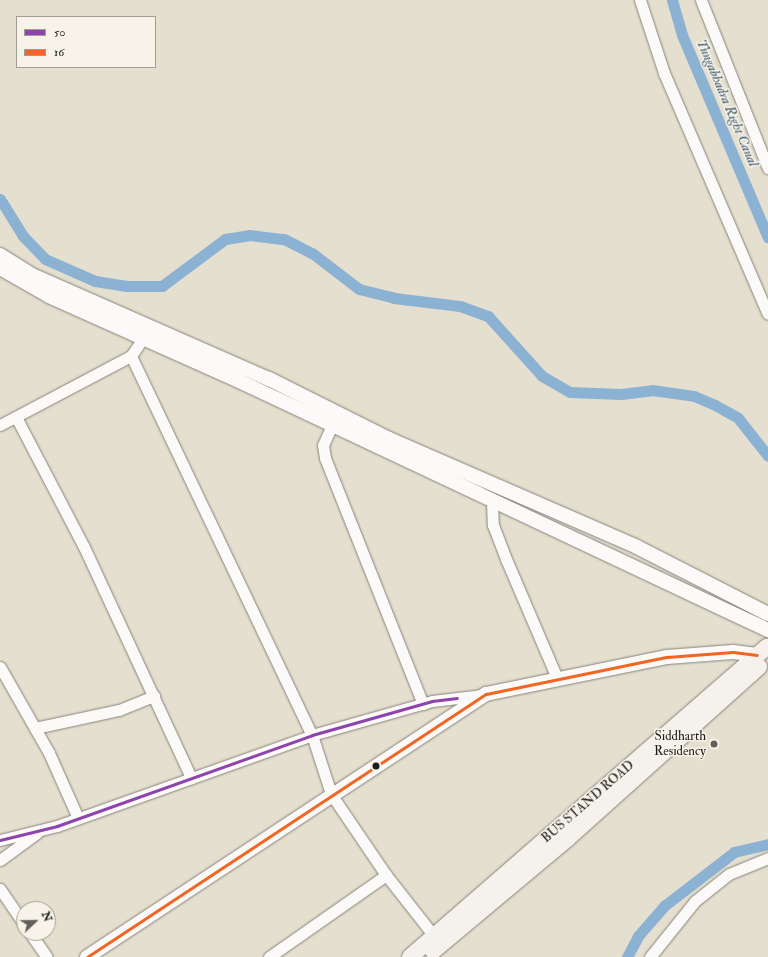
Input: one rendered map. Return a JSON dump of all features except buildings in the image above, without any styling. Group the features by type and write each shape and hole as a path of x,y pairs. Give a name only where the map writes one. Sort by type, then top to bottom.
{"main road":[{"name":"BUS STAND ROAD","path":"410,957 437,940 566,839 766,649"},
{"name":"BUS STAND ROAD","path":"426,957 437,940"}],"street":[{"path":"640,0 664,73 768,314"},
{"path":"701,0 768,168"},
{"path":"0,255 34,276 269,379 389,438 637,547 768,614"},
{"path":"0,268 49,296 332,425 768,630"},
{"path":"0,425 131,356 143,338"},
{"path":"131,356 312,736 331,794 386,874 437,940"},
{"path":"16,417 84,547 191,778"},
{"path":"332,425 323,445 325,458 423,704"},
{"path":"492,501 493,525 557,678"},
{"path":"0,840 42,830 78,818 312,736 423,704 486,694 557,678 667,657 766,649"},
{"path":"0,666 34,728 78,818"},
{"path":"87,957 331,794 486,694"},
{"path":"34,728 119,710 154,696"},
{"path":"0,860 42,830"},
{"path":"650,957 695,901 729,874 768,858"},
{"path":"269,957 386,874"},
{"path":"0,889 16,912"},
{"path":"36,941 47,957"}],"waterway":[{"name":"Tungabhadra Right Canal","path":"672,0 682,35 768,238"},
{"path":"0,199 23,236 45,259 95,281 127,286 162,286 225,239 249,235 284,239 312,253 359,289 394,298 460,306 488,316 542,376 570,392 621,394 652,390 694,396 715,405 738,418 768,456"},
{"path":"627,957 638,936 664,906 734,852 768,844"}],"transit line":[{"name":"16","path":"87,957 486,694 667,657 733,652 757,655"},
{"name":"50","path":"0,840 57,826 312,735 432,701 457,698"}],"place":[{"name":"Siddharth Residency","path":"714,744"}]}
